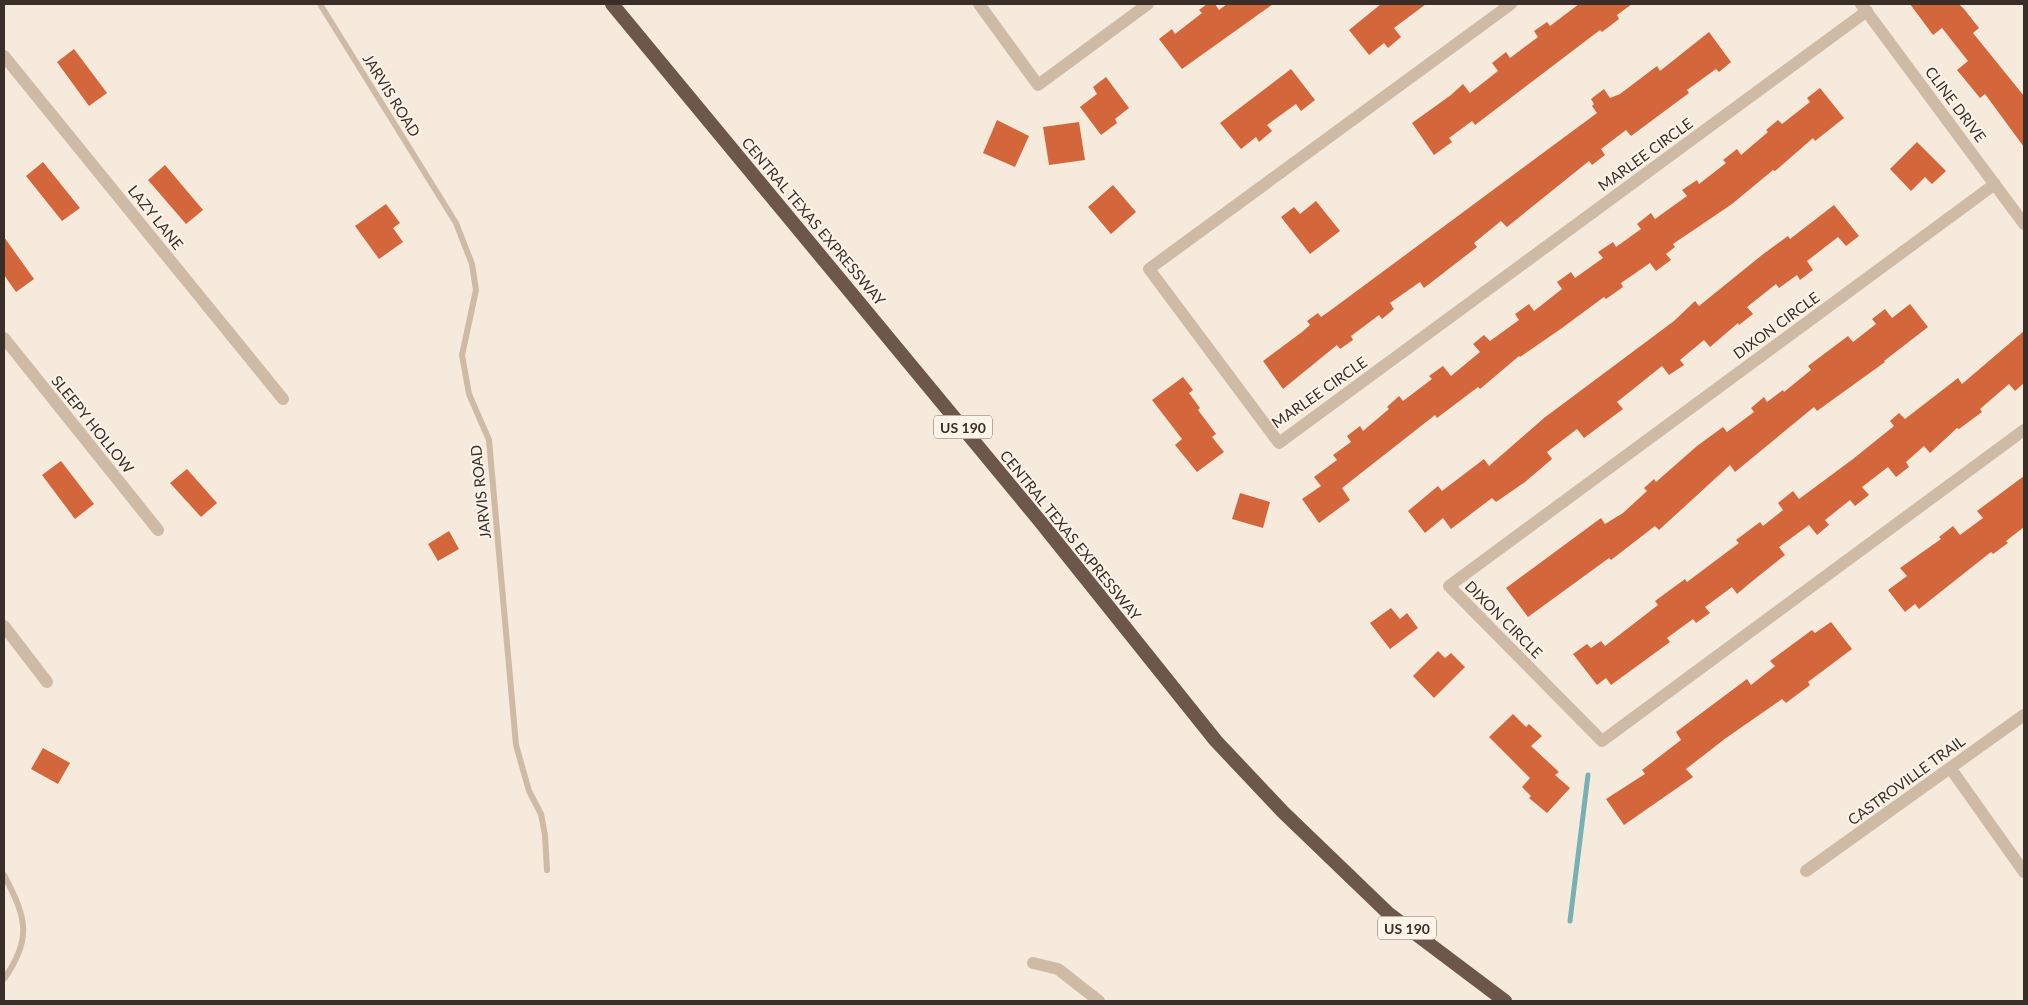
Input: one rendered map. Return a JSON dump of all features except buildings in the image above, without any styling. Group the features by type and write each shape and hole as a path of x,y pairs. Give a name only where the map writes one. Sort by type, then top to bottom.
{"highway":[{"name":"CENTRAL TEXAS EXPRESSWAY","path":"612,4 1039,520 1216,741 1283,812 1388,913 1504,1001"}],"street":[{"path":"978,4 1038,85 1148,4"},
{"name":"MARLEE CIRCLE","path":"1511,4 1149,269 1279,443 1864,7"},
{"name":"CLINE DRIVE","path":"1864,7 2024,224"},
{"name":"LAZY LANE","path":"4,56 283,399"},
{"name":"DIXON CIRCLE","path":"1995,184 1449,586 1602,741 2024,430"},
{"name":"SLEEPY HOLLOW","path":"4,338 158,530"},
{"path":"4,626 47,682"},
{"name":"CASTROVILLE TRAIL","path":"1806,871 2024,715"},
{"path":"1951,768 2024,872"},
{"path":"1033,963 1058,969 1099,1001"}],"lane":[{"name":"JARVIS ROAD","path":"320,4 456,223 472,264 476,290 462,355 469,394 489,440 516,745 529,791 541,814 545,835 547,870"},
{"path":"4,875 21,908 24,924 23,940 4,980"}],"waterway":[{"path":"1570,921 1588,775"}]}
